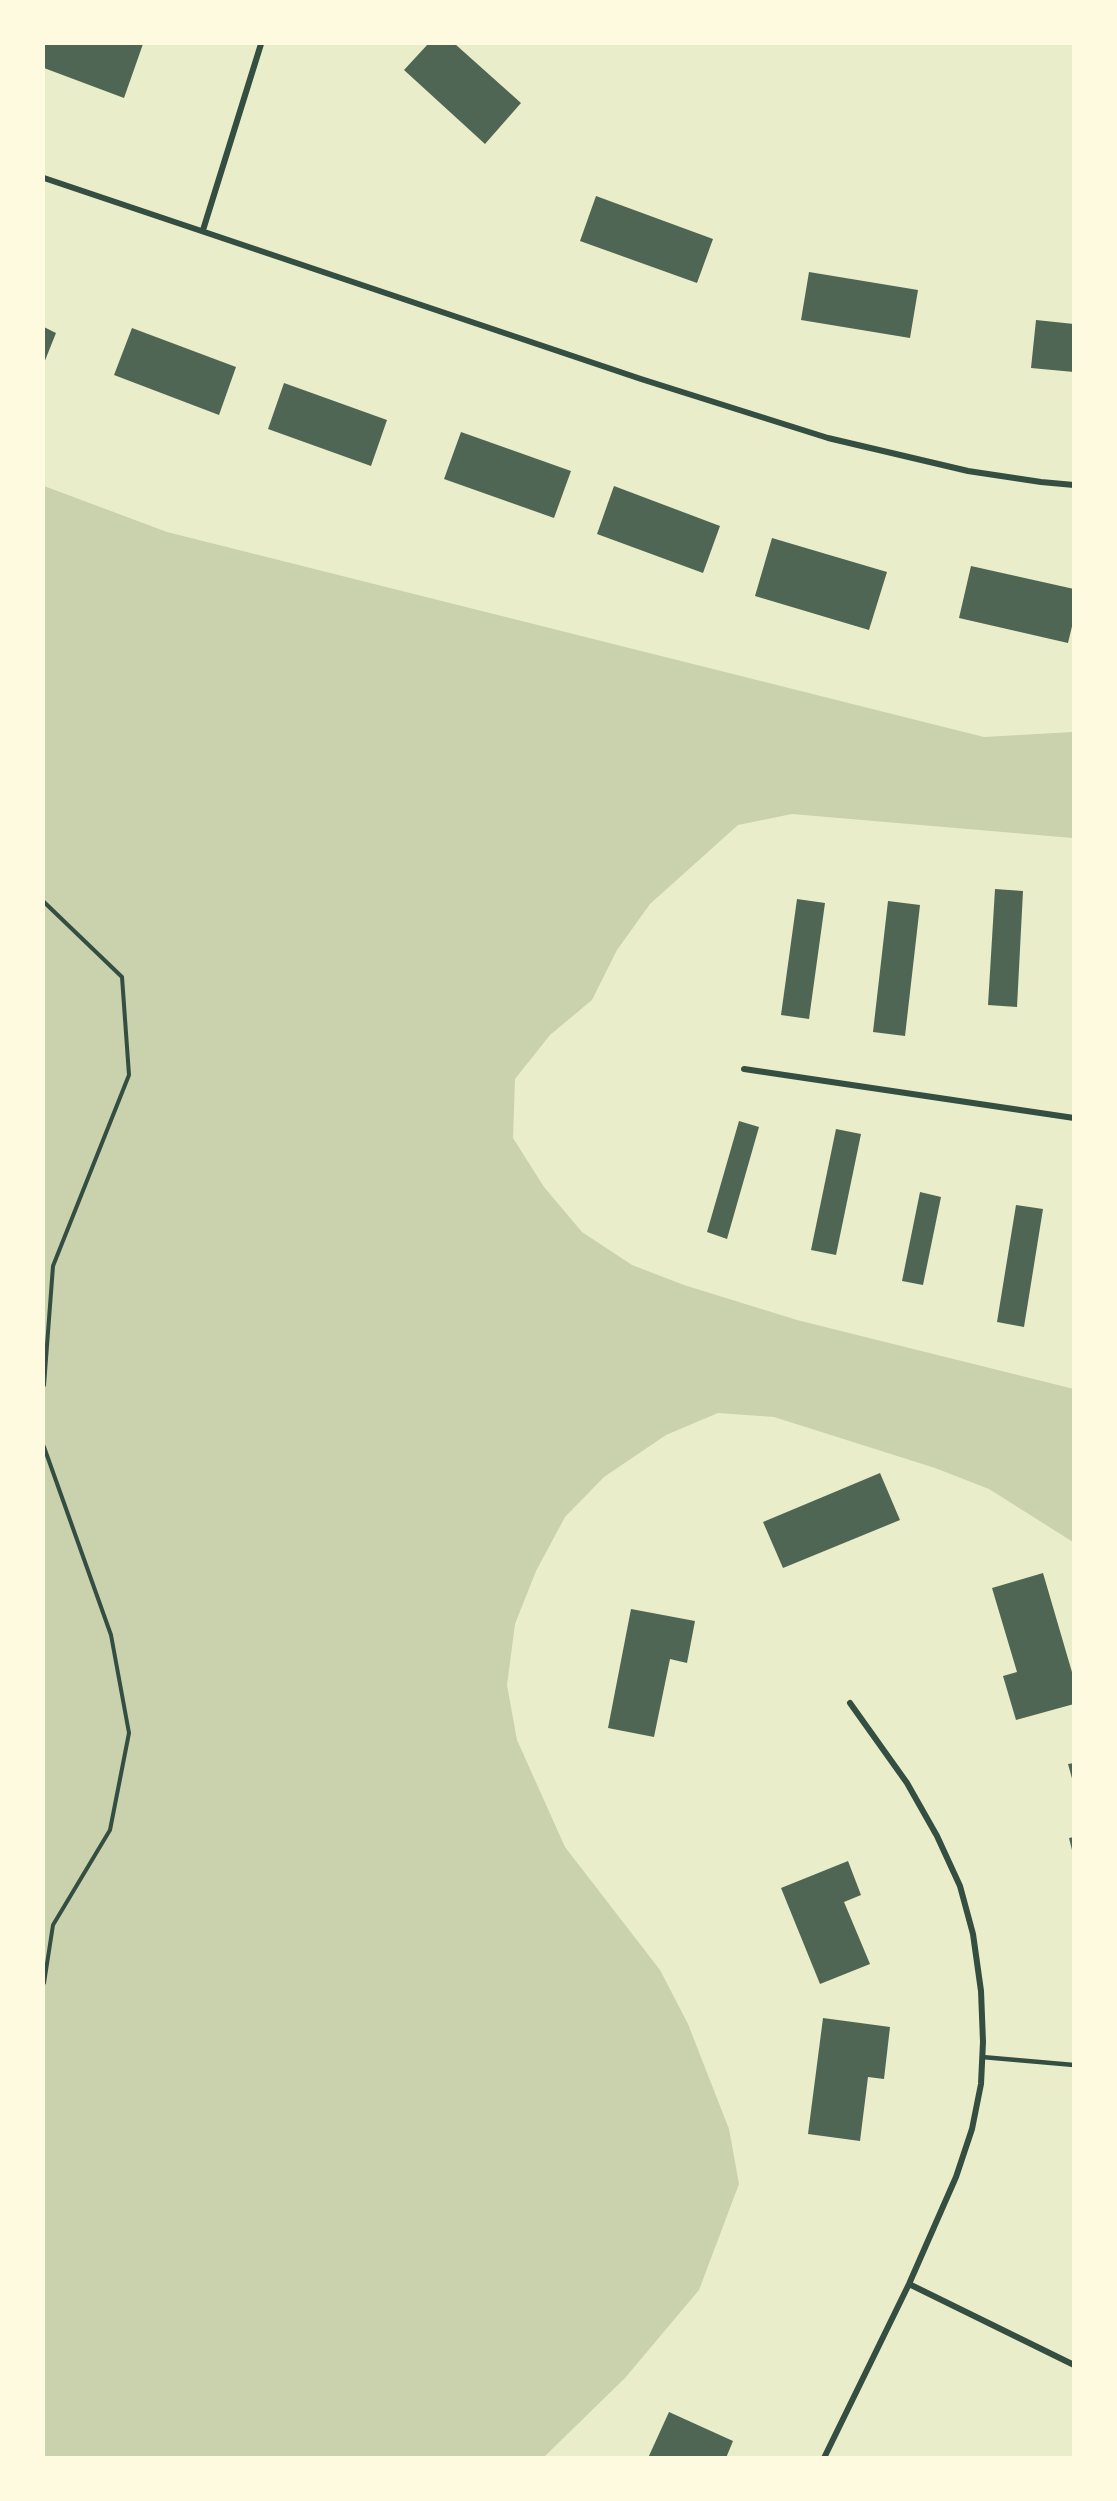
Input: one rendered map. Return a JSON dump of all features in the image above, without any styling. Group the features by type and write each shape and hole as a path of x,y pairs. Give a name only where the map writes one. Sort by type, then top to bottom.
{"street":[{"path":"203,230 261,44"},
{"path":"44,178 641,379 828,438 968,471 1041,482 1074,484"},
{"path":"744,1069 1074,1118"},
{"path":"824,2457 909,2284 956,2177 972,2129 981,2084 982,2057 979,1980 973,1934 960,1886 937,1836 908,1783 850,1703"},
{"path":"909,2284 1074,2365"}],"lane":[{"path":"982,2057 1074,2065"}],"path":[{"path":"44,902 122,977 129,1075 53,1266 44,1385"},
{"path":"44,1447 111,1635 129,1733 110,1830 53,1925 44,1983"}],"green space":[{"path":"44,486 167,532 984,737 1073,732 1073,838 792,814 738,825 650,904 617,950 592,1000 550,1035 515,1079 513,1138 544,1187 582,1232 632,1265 684,1285 797,1320 1074,1389 1073,1542 989,1489 935,1468 774,1417 718,1413 666,1435 604,1477 565,1517 536,1571 515,1624 507,1685 517,1740 565,1847 660,1970 688,2024 729,2129 739,2184 699,2290 625,2378 544,2457 44,2457"}],"building":[{"path":"44,44 143,44 124,98 44,68"},
{"path":"428,44 455,44 521,103 485,144 404,70"},
{"path":"596,196 713,239 697,283 580,241"},
{"path":"809,272 918,290 910,338 801,320"},
{"path":"1036,320 1074,324 1074,372 1031,368"},
{"path":"44,327 56,333 44,363"},
{"path":"132,328 236,367 219,415 114,375"},
{"path":"284,383 387,420 371,466 268,429"},
{"path":"461,432 571,471 554,518 444,479"},
{"path":"614,486 720,526 703,573 597,534"},
{"path":"772,538 887,572 869,630 755,596"},
{"path":"971,566 1074,589 1074,618 1068,643 959,618"},
{"path":"995,889 1023,891 1017,1007 988,1005"},
{"path":"797,899 825,903 809,1019 781,1015"},
{"path":"888,901 920,905 905,1036 873,1032"},
{"path":"739,1121 759,1127 727,1239 707,1232"},
{"path":"836,1129 861,1134 836,1255 811,1250"},
{"path":"920,1192 941,1197 923,1285 902,1281"},
{"path":"1016,1205 1043,1209 1024,1327 997,1322"},
{"path":"880,1473 900,1520 783,1568 763,1522"},
{"path":"1043,1573 1074,1679 1074,1704 1016,1720 1003,1676 1017,1672 992,1588"},
{"path":"631,1609 695,1621 687,1663 670,1659 654,1737 608,1728"},
{"path":"1074,1763 1074,1782 1073,1782 1068,1764"},
{"path":"1074,1837 1074,1854 1073,1854 1069,1838"},
{"path":"848,1861 861,1895 844,1902 870,1964 820,1984 781,1888"},
{"path":"823,2018 890,2027 884,2079 868,2077 860,2141 808,2134"},
{"path":"669,2412 733,2441 726,2458 648,2458"}]}
